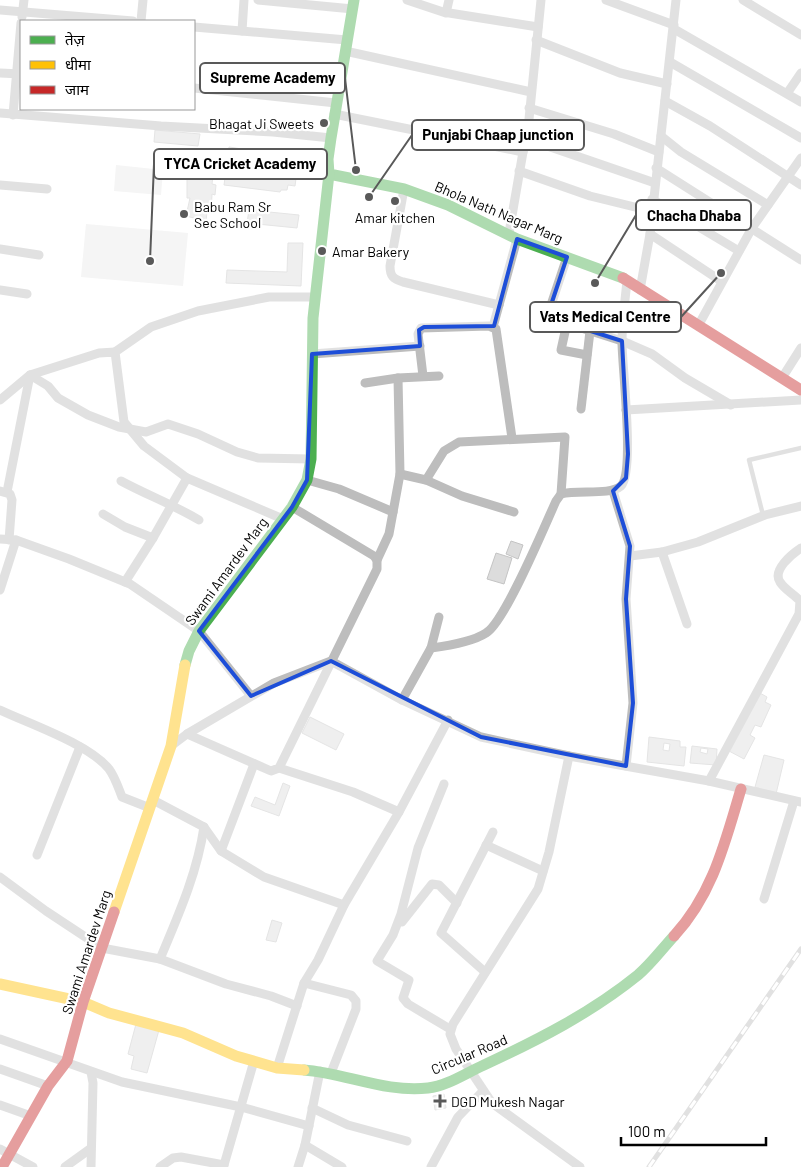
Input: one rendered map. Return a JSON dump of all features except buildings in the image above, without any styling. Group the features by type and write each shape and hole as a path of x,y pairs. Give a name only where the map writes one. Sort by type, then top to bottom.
{"street":[{"path":"21,20 24,0"},
{"path":"141,20 143,0"},
{"path":"242,31 244,0"},
{"path":"258,0 353,4"},
{"path":"406,0 446,13 538,27"},
{"path":"446,13 450,0"},
{"path":"512,438 503,388 497,333 493,327 513,236 520,171 527,139 541,0"},
{"path":"606,0 624,3 674,27 788,92 801,102"},
{"path":"640,290 650,234 652,199 676,0"},
{"path":"744,0 801,35"},
{"name":"Swami Amardev Marg","path":"2,1167 5,1151 31,1116 48,1086 67,1061 84,1002 171,746 189,651 200,630 292,508 307,480 311,459 312,354 315,297 330,174 328,164 330,138 353,4"},
{"path":"0,10 122,20"},
{"path":"195,27 242,31 346,45 531,92"},
{"path":"536,40 620,72 667,84"},
{"path":"13,114 19,74 20,44"},
{"path":"670,62 801,138"},
{"path":"0,73 19,74"},
{"path":"788,92 801,73"},
{"path":"195,88 335,109 523,152"},
{"path":"665,101 710,126 801,185"},
{"path":"529,108 614,134 658,152"},
{"path":"0,114 273,132 330,138"},
{"path":"661,136 681,152 768,205"},
{"path":"527,139 654,183"},
{"path":"698,326 721,280 752,228 801,158"},
{"path":"656,168 801,260"},
{"path":"520,171 590,196 651,211"},
{"name":"Bhola Nath Nagar Marg","path":"330,174 404,189 448,205 513,236 627,281 801,390"},
{"path":"0,185 47,189"},
{"path":"404,189 390,275 395,280 499,305"},
{"path":"652,199 739,251"},
{"path":"650,234 721,280"},
{"path":"0,249 39,255"},
{"path":"567,257 547,317 622,341 652,354 685,378 732,405"},
{"path":"561,494 569,491 613,491 622,485 626,478 628,454 622,341 627,281"},
{"path":"0,290 27,294"},
{"path":"0,400 30,375 99,353 115,352 152,328 198,311 270,297 315,297"},
{"path":"567,323 561,350 587,355"},
{"path":"423,376 419,330 424,327 493,327"},
{"path":"581,409 590,331"},
{"path":"312,354 420,346"},
{"path":"782,378 801,348"},
{"path":"115,352 118,359 121,413 129,428 144,446 187,478 284,519"},
{"path":"30,375 48,386 58,398 88,414 129,428 146,432 168,424 198,434 237,452 258,458 311,459"},
{"path":"0,590 12,500 3,492 30,375"},
{"path":"365,383 398,378 439,376"},
{"path":"279,768 377,569 377,560 389,534 400,474 398,378"},
{"path":"626,410 801,400"},
{"path":"426,480 444,451 460,442 512,438 565,437 561,494 528,564 495,625 486,633 431,648"},
{"path":"400,474 426,480 462,496 514,512"},
{"path":"125,582 154,538 187,478"},
{"path":"121,480 199,520"},
{"path":"307,480 339,489 393,512"},
{"path":"613,491 630,546 626,599 633,703 626,766"},
{"path":"630,556 662,552 698,542 763,515 801,506"},
{"path":"292,508 374,556 377,560"},
{"path":"103,514 154,538"},
{"path":"8,540 95,568 125,582 200,630 251,696"},
{"path":"709,781 799,614 800,601 779,580 778,574 789,557 801,548"},
{"path":"662,552 687,624"},
{"path":"402,700 431,648 439,617"},
{"path":"171,746 187,734 274,683 331,661 402,700 481,737 569,756 709,781 797,802 764,899"},
{"path":"0,710 80,747 107,767 114,777 122,797 151,804 204,827 221,851 264,877 344,905"},
{"path":"277,1068 304,983 318,960 344,905 400,812 448,720"},
{"path":"187,734 271,771 279,768 310,780 353,792 400,812"},
{"path":"37,855 80,747"},
{"path":"450,1029 534,895 543,871 569,756"},
{"path":"221,851 254,764"},
{"path":"444,784 418,848 401,914 393,935 376,961 409,980 403,998 408,1004 450,1029 456,1049 483,1091 497,1108 580,1167"},
{"name":"Circular Road","path":"0,984 84,1002 109,1012 183,1033 277,1068 326,1072 401,1088 428,1088 471,1072 588,1011 619,991 658,954 696,910 710,886 718,867 741,789"},
{"path":"160,959 185,900 200,853 204,827"},
{"path":"485,972 441,933 492,832"},
{"path":"486,845 543,871"},
{"path":"0,877 60,921 102,948 160,959 226,984 271,996 297,1006"},
{"path":"402,922 432,884 439,885 457,904"},
{"path":"299,1166 312,1108 326,1072 356,1009 356,1001 351,995 304,983"},
{"path":"0,1039 67,1061 91,1072 122,1082 240,1107 309,1126"},
{"path":"160,1167 173,1158 181,1157 224,1166 254,1061"},
{"path":"0,1069 48,1086"},
{"path":"91,1072 93,1083 91,1167"},
{"path":"431,1167 458,1117 483,1091"},
{"path":"0,1105 31,1116"},
{"path":"312,1108 348,1124 407,1141"},
{"path":"305,1145 342,1167"},
{"path":"65,1167 90,1149"},
{"path":"5,1151 33,1167"}],"lane":[{"path":"763,515 749,460 801,448"}],"highlighted area":[{"path":"517,239 567,257 547,317 622,341 628,454 626,478 613,491 630,546 626,599 633,703 626,766 481,737 331,661 251,696 199,631 292,507 307,480 312,354 420,346 419,330 424,327 494,326"}],"shaded area":[{"path":"116,165 163,170 161,195 114,191"},
{"path":"86,224 188,233 183,286 81,277"}],"railway":[{"path":"649,1167 801,949"}],"traffic: fast":[{"path":"354,0 331,138 328,159 329,174 404,189 448,205 517,239 623,278"},
{"path":"185,665 189,651 199,631 292,507 307,480 311,459 313,318 329,174"},
{"path":"304,1070 397,1088 428,1088 442,1085 544,1036 602,1002 643,971 674,936"}],"traffic: slow":[{"path":"114,912 171,746 185,665"},
{"path":"0,984 83,1002 109,1013 183,1033 236,1056 277,1068 304,1070"}],"traffic: jam":[{"path":"623,278 801,390"},
{"path":"674,936 699,903 708,885 723,848 741,789"},
{"path":"2,1167 48,1086 67,1061 83,1002 114,912"}],"place":[{"name":"Bhagat Ji Sweets","path":"324,123"},
{"name":"Supreme Academy","path":"356,170"},
{"name":"Punjabi Chaap junction","path":"369,197"},
{"name":"Amar kitchen","path":"395,201"},
{"name":"Babu Ram Sr Sec School","path":"184,214"},
{"name":"Amar Bakery","path":"322,251"},
{"name":"TYCA Cricket Academy","path":"150,261"},
{"name":"Vats Medical Centre","path":"721,273"},
{"name":"Chacha Dhaba","path":"595,283"},
{"name":"DGD Mukesh Nagar","path":"440,1101"}]}
